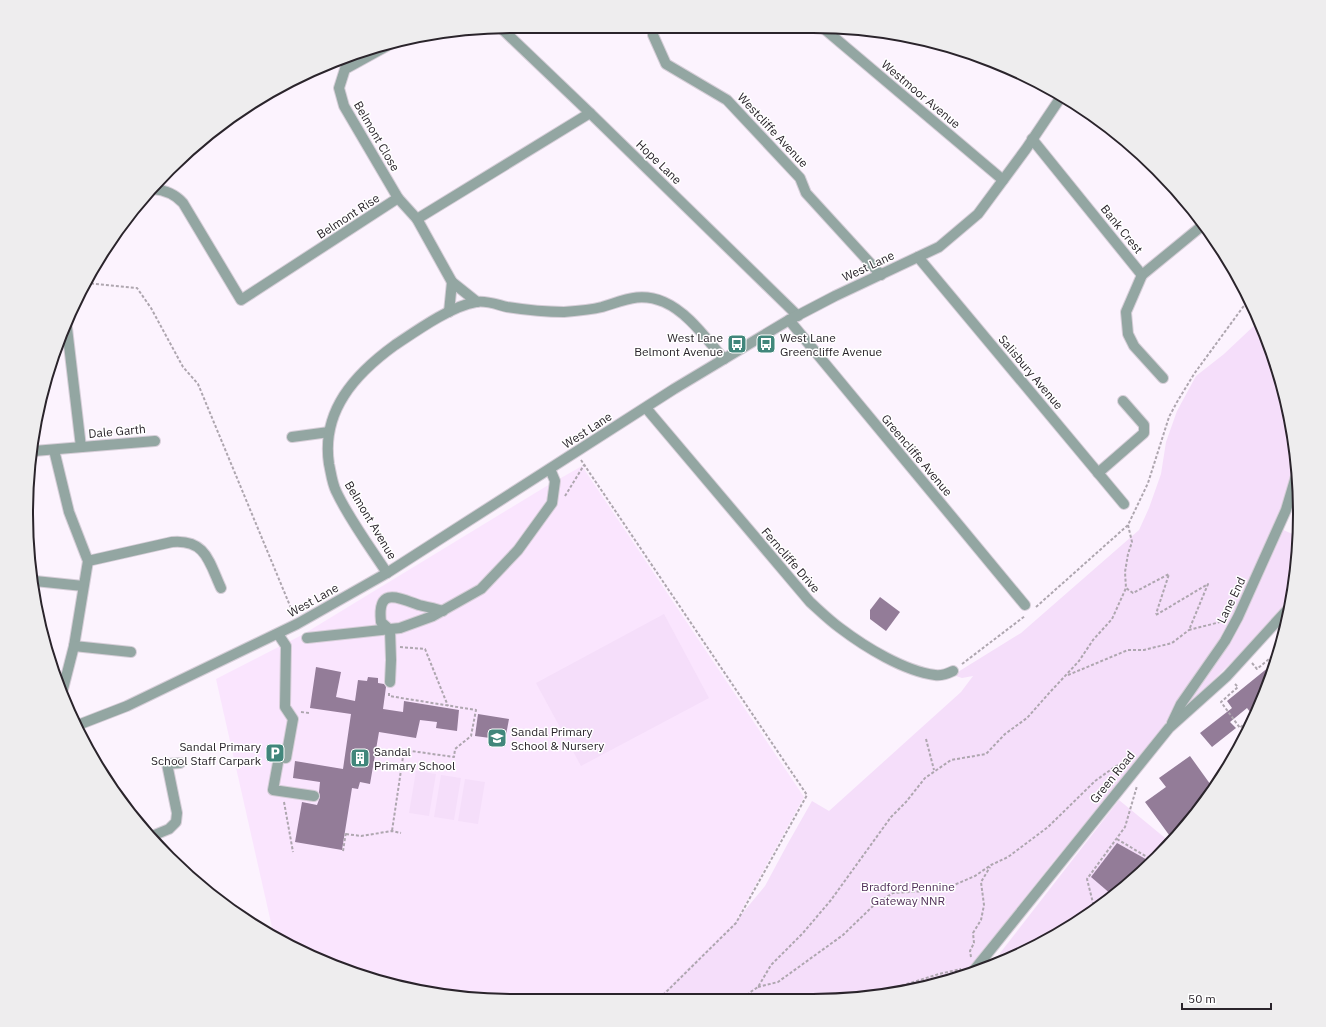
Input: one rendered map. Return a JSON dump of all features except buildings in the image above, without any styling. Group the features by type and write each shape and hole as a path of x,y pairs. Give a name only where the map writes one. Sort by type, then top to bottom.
{"street":[{"name":"Hope Lane","path":"506,33 590,113 793,318"},
{"name":"Westmoor Avenue","path":"830,34 1003,180"},
{"name":"Westcliffe Avenue","path":"653,35 666,64 727,100 800,178 806,193 881,274"},
{"name":"Belmont Close","path":"370,56 345,69 339,88 344,106 398,198"},
{"name":"West Lane","path":"82,723 127,706 297,624 387,572 724,358 834,296 939,247 978,214 1059,101"},
{"path":"417,219 590,113"},
{"name":"Bank Crest","path":"1032,139 1142,275"},
{"name":"Belmont Rise","path":"159,190 170,193 183,203 241,300 398,198 417,219 452,282"},
{"path":"1163,378 1134,346 1128,334 1126,312 1142,275 1199,228"},
{"name":"Salisbury Avenue","path":"918,257 1124,504"},
{"path":"452,282 477,302"},
{"path":"449,312 452,282"},
{"name":"Belmont Avenue","path":"387,572 343,505 336,490 331,475 328,455 329,432 334,414 342,398 355,380 367,367 405,338 449,312 477,302 519,309 552,312 585,310 602,307 633,297 648,298 662,302 682,313 724,358"},
{"name":"Greencliffe Avenue","path":"793,318 1025,605"},
{"path":"65,342 81,448"},
{"path":"1098,473 1144,433 1144,425 1123,401"},
{"name":"Ferncliffe Drive","path":"646,408 810,602 839,627 865,645 907,667 936,676 947,675 953,671"},
{"path":"292,437 329,432"},
{"name":"Dale Garth","path":"37,451 155,441"},
{"path":"54,450 69,512 88,561 74,646 65,683"},
{"path":"307,638 400,628 422,621 443,611 480,589 518,550 552,503 555,482 550,469"},
{"name":"Lane End","path":"1169,728 1180,704 1225,641 1238,617 1286,510 1292,489"},
{"path":"1286,510 1293,501"},
{"path":"88,561 172,542 183,541 193,543 201,548 207,557 221,588"},
{"path":"38,581 83,586"},
{"path":"390,682 390,630 381,622 381,604 387,598 395,597 403,598 420,605 443,611"},
{"name":"Green Road","path":"980,963 1169,728 1227,676 1282,616"},
{"path":"278,634 286,646 285,707 292,718 286,758 279,757 273,790 314,796"},
{"path":"74,646 131,652"},
{"path":"156,834 169,830 176,822 177,813 168,764 180,763"}],"path":[{"path":"92,284 137,288 151,308 183,367 198,384 297,624"},
{"path":"576,452 807,795 736,923 663,994"},
{"path":"552,503 558,507 584,465"},
{"path":"758,987 771,965 803,933 831,900 891,817 906,802 925,778 934,770 951,760 986,754 1005,734 1027,718 1050,691 1079,661 1092,640 1112,619 1126,588 1125,572 1132,542 1128,525"},
{"path":"1126,588 1133,593 1169,574 1156,615 1208,584 1189,630"},
{"path":"1067,675 1128,650 1144,650 1172,643 1189,630 1238,617"},
{"path":"397,647 425,649 448,706"},
{"path":"1257,669 1270,658"},
{"path":"390,682 389,696 476,710 471,736 455,749 454,757 404,750 392,831"},
{"path":"1238,687 1221,702 1240,728 1244,724"},
{"path":"926,738 934,770"},
{"path":"748,994 758,987 778,982 844,935 874,905 893,893 926,891 954,885 975,876 991,865 1008,857 1048,826 1091,785 1116,766 1146,756"},
{"path":"1093,903 1087,879 1125,828 1137,786"},
{"path":"282,791 294,852"},
{"path":"343,851 346,833 361,836 392,831 401,833"},
{"path":"1116,839 1147,857"},
{"path":"973,966 970,951 974,943 973,933 981,920 984,905 982,882 991,865"},
{"path":"901,986 939,974 963,969"}],"shaded area":[{"name":"Sandal Primary School & Nursery","path":"582,466 804,797 735,922 661,994 482,993 420,985 389,978 359,968 330,957 273,930 216,679 302,635"}],"green space":[{"name":"Bradford Pennine Gateway NNR","path":"1254,326 1277,389 1289,451 1292,482 1293,504 1279,528 1292,534 1289,576 1285,604 1254,640 1178,715 1054,861 970,967 937,978 906,985 844,993 661,994 735,922 765,886 812,801 829,811 961,692 973,676 962,678 953,675 1021,633 1139,530 1149,508 1161,474 1166,442 1177,411 1196,376 1224,354"},
{"path":"664,614 709,698 581,766 536,683"},
{"path":"416,771 436,774 429,816 409,813"},
{"path":"441,775 461,778 454,820 434,817"},
{"path":"465,779 485,782 478,824 458,821"},
{"path":"1119,800 1166,839 1129,875 1105,895 1053,930 998,956"}],"place":[{"name":"West Lane Belmont Avenue","path":"737,344"},
{"name":"West Lane Greencliffe Avenue","path":"766,344"},
{"name":"Sandal Primary School & Nursery","path":"497,738"},
{"name":"Sandal Primary School Staff Carpark","path":"275,753"},
{"name":"Sandal Primary School","path":"360,758"}]}
